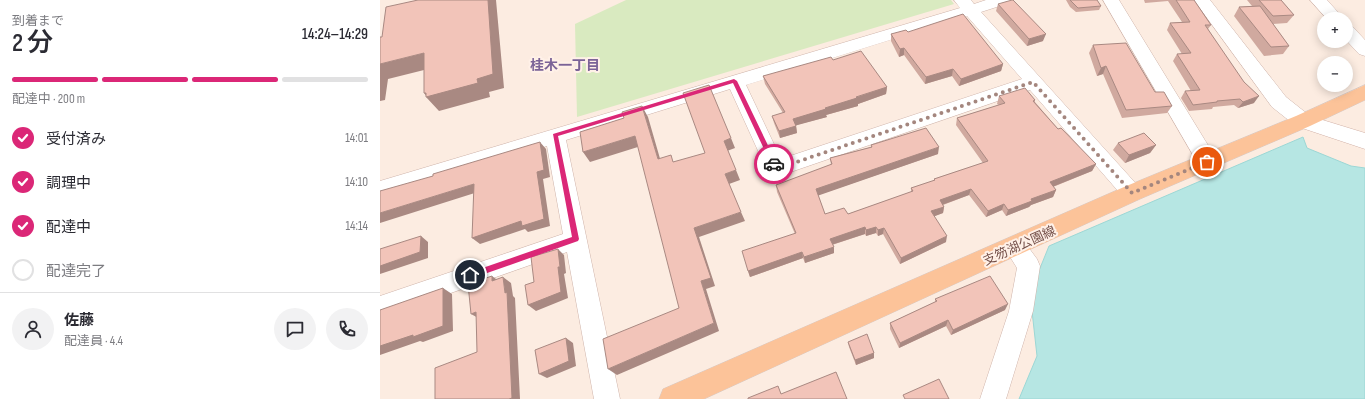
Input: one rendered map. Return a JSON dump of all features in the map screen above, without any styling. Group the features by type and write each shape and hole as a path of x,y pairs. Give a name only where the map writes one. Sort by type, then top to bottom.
{"main road":[{"name":"支笏湖公園線","path":"673,399 1132,193 1303,121 1365,92"}],"street":[{"path":"380,188 734,81 965,4 1003,0"},
{"path":"1111,0 1207,162"},
{"path":"1202,0 1279,102 1303,121 1365,140"},
{"path":"1318,0 1329,12"},
{"path":"965,4 1132,193"},
{"path":"1353,37 1365,50"},
{"path":"734,81 776,169 1033,82"},
{"path":"555,135 607,399"},
{"path":"380,307 576,239"},
{"path":"993,399 1021,311 1029,266 1015,246"}],"green space":[{"path":"626,0 951,0 954,4 577,117 575,24"}],"water":[{"path":"1303,137 1307,148 1351,166 1365,168 1365,399 1019,399 1037,356 1030,293 1049,246"}],"building":[{"path":"418,0 488,0 493,74 477,79 478,83 426,97 426,93 424,93 424,53 380,64 380,37 382,37 386,7"},
{"path":"1013,0 1046,34 1029,39 998,4"},
{"path":"1070,0 1097,0 1101,6 1078,8"},
{"path":"1176,0 1194,0 1211,25 1205,25 1244,82 1259,96 1243,102 1240,99 1193,105 1185,91 1200,90 1177,54 1191,53 1170,23 1190,22"},
{"path":"1259,0 1281,0 1294,15 1273,16"},
{"path":"1260,6 1289,46 1271,47 1239,7"},
{"path":"963,14 1003,64 961,79 953,69 926,77 904,48 900,49 891,34 906,30 908,32"},
{"path":"1126,43 1155,92 1164,92 1172,106 1126,110 1106,66 1101,68 1093,45"},
{"path":"861,51 887,87 793,119 796,126 779,131 772,116 785,112 763,76 831,57 833,60"},
{"path":"709,85 731,138 724,141 736,170 725,174 741,212 694,228 711,278 701,281 714,323 608,369 603,339 679,308 635,136 583,152 580,132 624,118 622,112 642,106 658,159 671,155 673,162 705,153 683,93"},
{"path":"1025,88 1035,100 1033,101 1058,129 1061,128 1096,164 1050,182 1056,190 1031,199 1032,201 1008,210 1004,204 988,211 971,189 940,200 944,207 931,211 947,236 901,258 884,228 878,230 876,227 866,230 865,227 830,239 834,247 804,257 802,252 748,271 742,251 796,233 776,185 832,164 830,158 872,147 871,145 926,128 939,147 816,189 825,214 844,208 848,214 913,191 911,188 988,161 957,118 1005,103 999,96"},
{"path":"1144,133 1156,145 1129,155 1118,143"},
{"path":"540,142 544,170 537,172 544,219 522,226 521,221 472,238 474,184 380,213 380,191"},
{"path":"421,236 420,252 380,266 380,249"},
{"path":"558,249 560,267 558,267 561,292 528,305 525,285 534,282 531,257"},
{"path":"492,276 492,281 503,277 505,293 507,292 512,398 435,399 435,368 477,352 476,312 471,314 468,284"},
{"path":"990,276 1008,304 953,330 948,320 900,343 890,323 937,301 935,299"},
{"path":"443,288 443,326 413,337 413,335 380,346 380,310"},
{"path":"867,334 874,353 855,360 848,342"},
{"path":"566,338 569,361 539,374 535,350"},
{"path":"836,372 847,399 748,399 778,386 781,394"},
{"path":"939,379 949,399 905,399 903,395"}],"way so far":[{"path":"774,164 776,169 1033,82 1132,193 1207,162"}],"district":[{"name":"桂木一丁目","path":"565,65"}],"route":[{"path":"470,275 576,239 555,135 734,81 774,164"}]}
